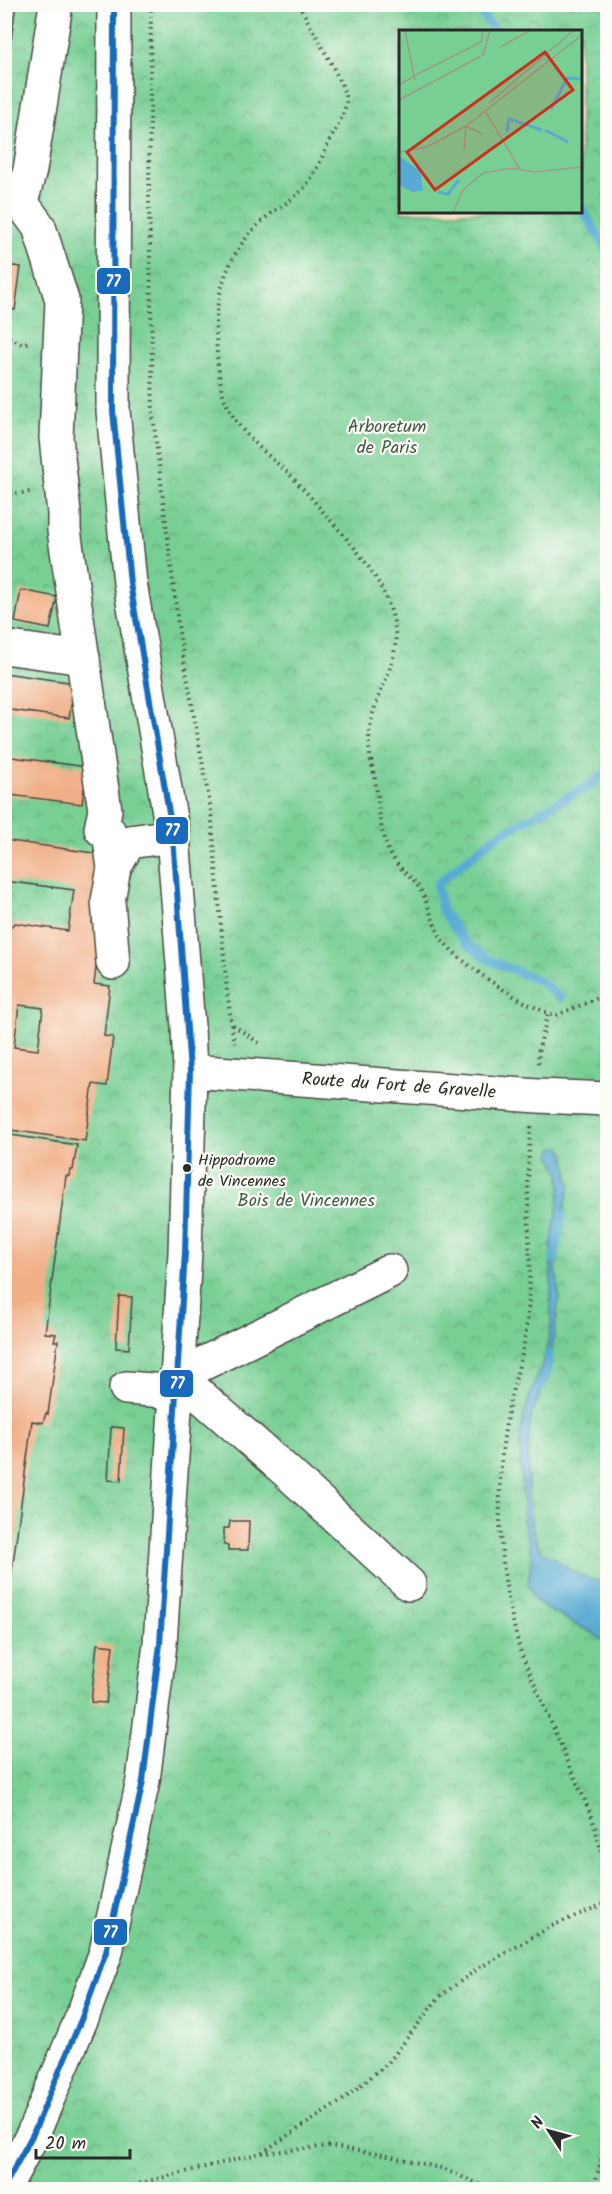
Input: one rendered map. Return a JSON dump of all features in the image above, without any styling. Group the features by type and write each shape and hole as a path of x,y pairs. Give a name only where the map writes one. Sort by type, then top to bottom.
{"street":[{"path":"56,4 30,170 21,202 39,227 62,300 56,438 64,530 105,810 101,829 109,832 114,868 108,901 113,963"},
{"path":"4,2188 33,2134 83,2014 106,1952 128,1856 143,1781 160,1644 178,1384 190,1071 172,836 130,584 113,411 114,4"},
{"path":"4,648 83,658"},
{"path":"114,868 129,842 172,836"},
{"name":"Route du Fort de Gravelle","path":"190,1071 608,1099"},
{"path":"126,1388 178,1384 390,1271"},
{"path":"178,1384 286,1471 409,1584"}],"path":[{"path":"151,4 149,198 153,416 179,632 212,811 227,991 233,1025 237,1073"},
{"path":"300,4 305,18 343,88 346,102 310,180 290,202 269,215 241,243 225,278 218,305 216,331 220,381 225,400 237,423 263,452 290,475 352,546 375,577 389,605 394,621 394,660 370,725 369,760 375,780 383,831 391,856 419,888 436,928 459,959 548,1014 557,1015 608,994"},
{"path":"548,1014 538,1052 538,1096 528,1153 529,1271 526,1331 509,1407 500,1478 502,1565 511,1616 521,1653 592,1817 608,1875"},
{"path":"261,2153 340,2102 388,2063 439,1997 476,1970 552,1926 608,1902"},
{"path":"593,2190 608,2135"},
{"path":"123,2190 137,2184 261,2153 330,2146 441,2168 493,2190"}],"green space":[{"name":"Bois de Vincennes","path":"5,5 607,5 607,2189 5,2190"}],"water":[{"path":"561,1147 566,1158 570,1186 557,1238 556,1267 559,1298 553,1345 540,1395 531,1417 529,1431 528,1496 533,1531 545,1554 581,1576 607,1583 607,1644 593,1633 548,1610 535,1600 528,1583 532,1558 524,1524 520,1443 529,1397 544,1359 551,1327 551,1246 561,1186 560,1173 551,1155 553,1148"}],"building":[{"path":"4,4 16,4 6,76 4,76"},
{"path":"4,265 21,267 15,310 4,308"},
{"path":"21,590 57,597 50,629 15,622"},
{"path":"4,673 75,683 69,718 4,709"},
{"path":"4,756 87,767 82,804 10,795 4,829"},
{"path":"4,840 100,854 92,924 101,926 94,984 110,986 104,1036 113,1037 107,1086 93,1084 85,1141 4,1129 4,926 10,927 15,923 68,931 74,890 4,881","holes":["19,1005 43,1008 38,1050 14,1047"]},
{"path":"4,1134 77,1145 73,1170 70,1170 69,1176 66,1176 45,1333 56,1334 54,1341 58,1341 48,1414 46,1413 43,1423 32,1421 6,1616"},
{"path":"119,1296 132,1297 129,1349 116,1348"},
{"path":"111,1427 124,1428 121,1481 108,1480"},
{"path":"230,1521 249,1521 248,1550 228,1550 228,1546 224,1545 224,1528 229,1528"},
{"path":"97,1644 113,1646 106,1703 91,1702"}],"waterway":[{"path":"474,4 494,30"},
{"path":"582,209 608,251"},
{"path":"560,998 540,981 489,960 467,944 442,911 437,884 492,839 591,784 608,772"},
{"path":"554,1260 562,1214"},
{"path":"541,1387 547,1372 549,1354"}],"transit line":[{"name":"77","path":"4,2187 33,2134 83,2015 106,1952 143,1781 160,1644 185,1253 190,1071 173,836 130,583 113,411 114,4"}],"place":[{"name":"Hippodrome de Vincennes","path":"187,1168"}],"park label":[{"name":"Arboretum de Paris","path":"387,436"}]}
